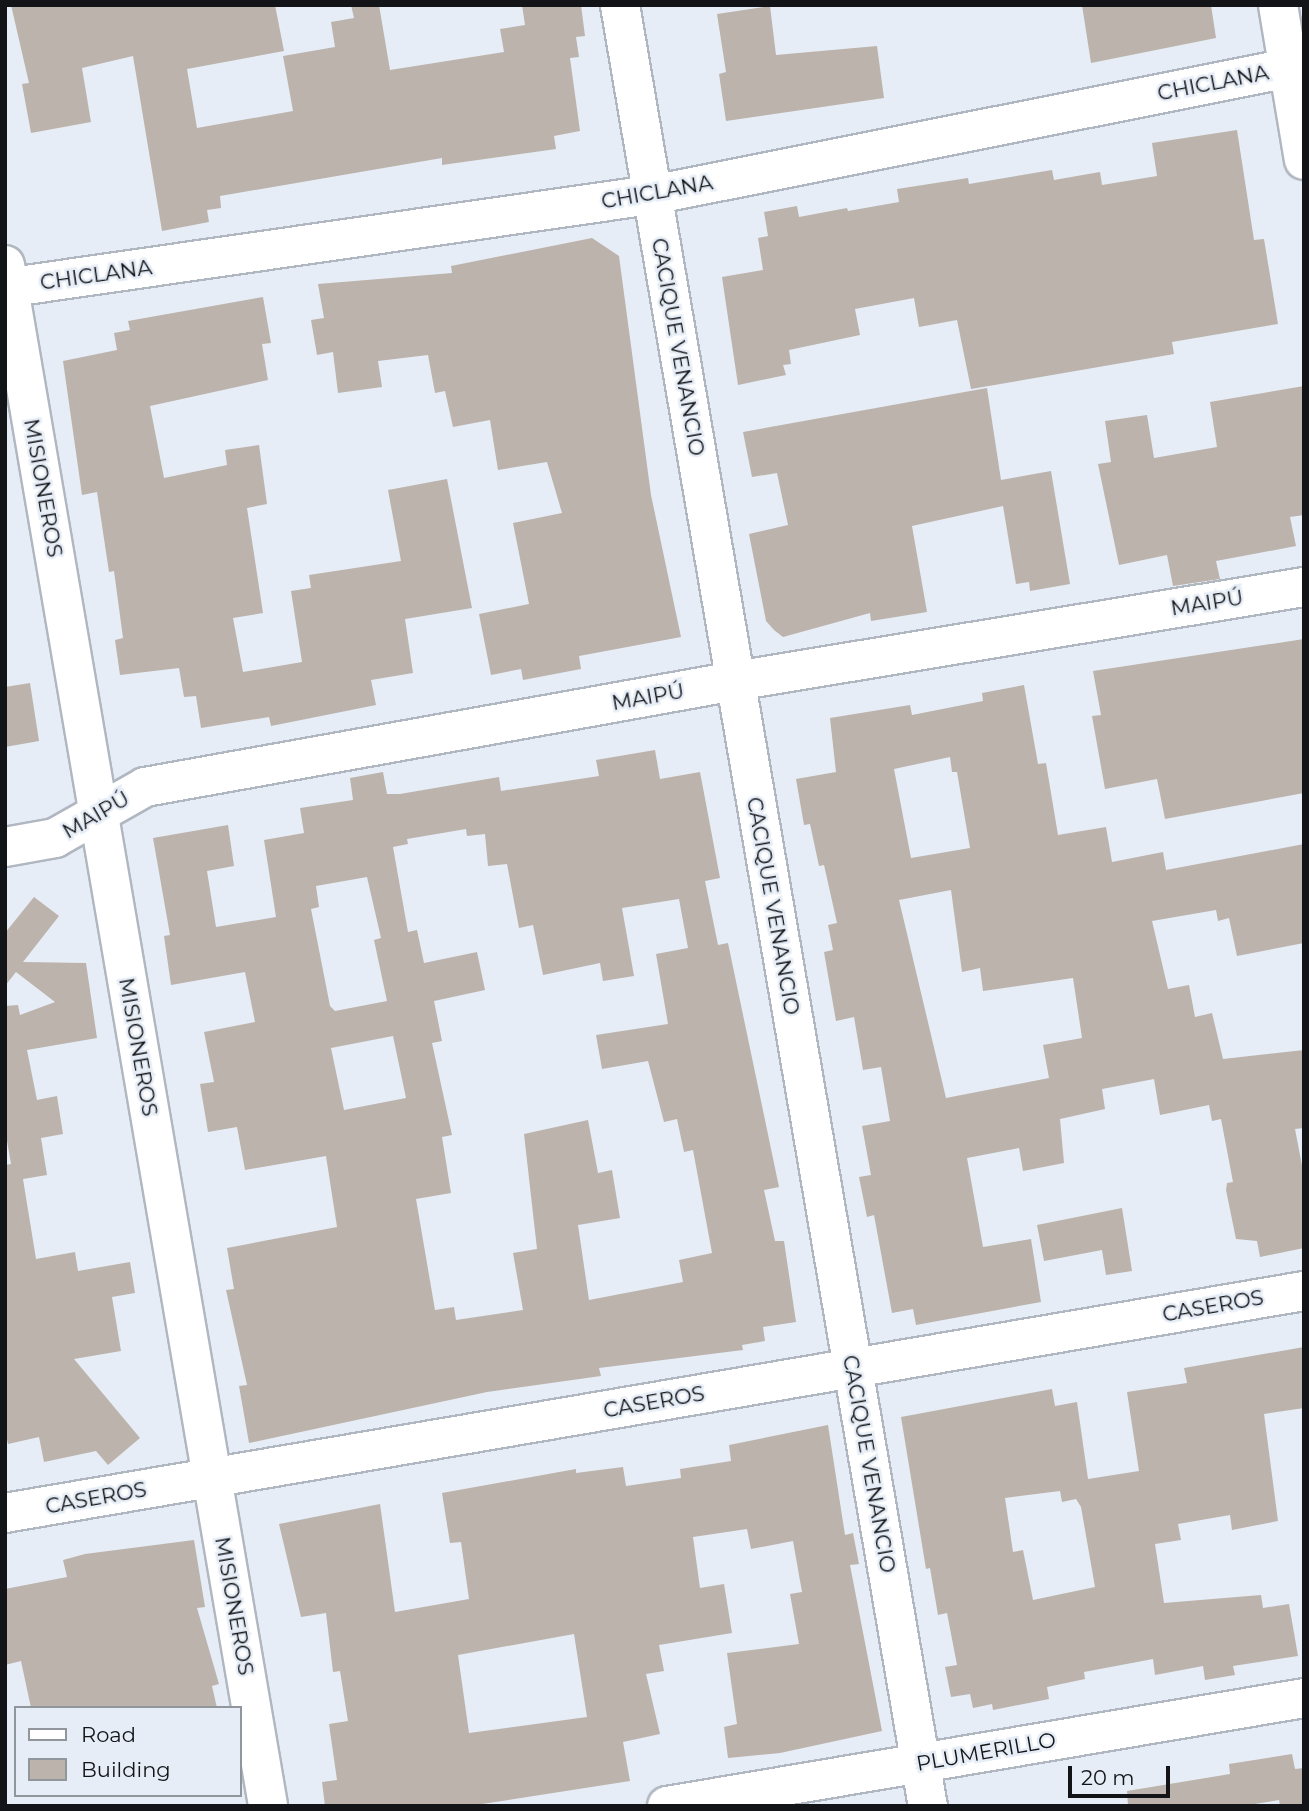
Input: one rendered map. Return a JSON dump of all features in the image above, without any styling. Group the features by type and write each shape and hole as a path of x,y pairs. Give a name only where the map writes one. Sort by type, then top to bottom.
{"street":[{"name":"CACIQUE VENANCIO","path":"620,5 928,1806"},
{"path":"1278,5 1296,66 1304,160"},
{"name":"CHICLANA","path":"6,280 652,194 1296,66"},
{"name":"MISIONEROS","path":"6,280 268,1806"},
{"name":"MAIPÚ","path":"5,847 55,838 145,787 735,681 1304,587"},
{"name":"CASEROS","path":"5,1513 1304,1291"},
{"name":"PLUMERILLO","path":"667,1806 1304,1698"}],"building":[{"path":"11,5 275,5 284,51 187,69 197,128 293,111 283,56 335,47 331,22 354,18 351,5 379,5 390,70 504,52 500,29 525,25 522,5 581,5 585,36 576,37 579,57 570,58 580,131 554,136 556,149 442,165 442,158 220,196 221,208 207,210 209,222 162,231 133,56 82,68 91,122 31,133 22,84 29,83"},
{"path":"1082,5 1211,5 1216,38 1091,63"},
{"path":"770,6 776,55 877,46 884,98 726,121 719,74 726,72 717,14"},
{"path":"1237,130 1254,240 1264,239 1278,324 1172,342 1174,354 971,389 957,320 919,327 914,298 855,309 860,335 789,350 791,364 783,365 786,375 738,385 722,277 763,270 758,238 768,236 764,212 797,206 799,217 847,208 848,211 899,202 897,189 968,178 969,184 1052,170 1054,180 1100,172 1102,185 1157,176 1152,143"},
{"path":"592,238 619,256 651,495 681,637 579,656 581,669 523,680 521,669 491,675 479,614 529,604 513,523 562,513 547,462 498,470 490,420 453,427 445,391 435,393 428,355 378,361 382,387 338,393 333,352 317,355 311,320 324,318 318,284 452,273 451,266"},
{"path":"263,297 271,343 262,344 268,380 150,406 164,478 227,465 225,450 259,445 267,504 247,508 263,613 233,618 243,672 302,662 291,591 311,588 309,575 401,561 388,490 447,479 472,608 405,619 413,673 371,680 376,705 271,726 269,717 201,728 196,696 184,697 179,668 120,675 115,640 123,638 114,571 109,572 97,492 82,495 63,361 117,350 114,333 130,330 128,321"},
{"path":"1304,386 1304,515 1290,517 1296,546 1216,561 1220,579 1173,586 1167,555 1119,565 1098,464 1111,462 1105,421 1147,415 1154,458 1217,447 1210,402"},
{"path":"987,388 1001,480 1051,471 1070,584 1030,591 1029,582 1016,584 1003,506 912,526 927,612 871,621 870,613 783,637 774,630 766,621 749,534 788,525 777,473 752,477 743,432"},
{"path":"1304,639 1304,793 1165,819 1157,779 1105,789 1092,716 1101,715 1093,671"},
{"path":"30,683 39,741 5,747 5,687"},
{"path":"1024,685 1038,764 1046,763 1058,835 1106,827 1112,862 1163,852 1166,870 1304,844 1304,943 1237,956 1229,918 1218,921 1216,910 1152,921 1168,989 1189,985 1195,1017 1212,1013 1223,1059 1304,1050 1304,1128 1295,1129 1304,1176 1304,1248 1260,1257 1257,1241 1236,1239 1226,1190 1227,1183 1233,1182 1221,1119 1212,1121 1209,1105 1160,1115 1154,1079 1102,1089 1105,1109 1060,1119 1064,1163 1023,1171 1019,1148 967,1158 983,1247 1031,1239 1041,1302 916,1325 913,1309 892,1313 874,1215 867,1217 859,1177 871,1175 862,1126 890,1121 881,1067 863,1070 854,1017 836,1021 824,952 833,950 828,925 837,923 824,865 819,866 810,824 804,825 796,779 836,772 830,718 910,705 912,715 983,701 982,693","holes":["950,757 952,772 957,772 970,848 911,858 894,769","951,890 962,972 980,968 983,991 1073,978 1082,1038 1043,1045 1049,1078 946,1098 899,900"]},
{"path":"655,750 660,779 700,772 720,878 705,881 718,945 728,943 779,1187 764,1190 775,1241 784,1241 796,1322 763,1327 765,1341 742,1345 743,1350 599,1368 601,1376 487,1392 249,1443 239,1386 247,1385 226,1290 234,1289 227,1248 337,1227 326,1156 245,1170 237,1127 208,1132 200,1084 214,1082 204,1032 255,1022 245,972 171,985 164,936 170,935 153,838 228,825 234,866 207,871 216,927 276,917 264,840 304,833 300,808 353,800 350,778 383,772 387,794 400,794 499,777 501,791 599,776 596,760","holes":["466,829 467,836 485,834 488,866 507,864 519,928 533,925 543,975 600,963 603,981 634,976 622,908 679,899 688,948 656,954 668,1024 596,1035 602,1069 648,1061 664,1122 677,1119 684,1152 693,1150 712,1253 679,1260 683,1282 589,1300 578,1225 620,1218 612,1170 598,1173 588,1120 524,1134 537,1249 513,1253 523,1310 456,1320 454,1307 435,1310 416,1199 451,1193 442,1137 452,1135 432,1043 442,1041 434,1001 485,990 477,952 424,963 417,930 408,932 393,847 408,844 407,839","367,877 381,938 374,940 387,1001 335,1011 330,1006 311,909 319,907 316,886","393,1036 406,1098 344,1110 331,1048"]},
{"path":"34,897 59,916 23,962 86,963 97,1038 27,1050 37,1100 57,1096 63,1134 41,1138 47,1175 23,1179 36,1259 75,1252 78,1271 130,1262 135,1293 112,1297 121,1351 74,1359 140,1438 108,1465 96,1451 44,1462 39,1437 8,1444 5,1430 5,1165 11,1164 5,1129 5,1006 18,1005 20,1015 55,1002 16,972 5,986 5,933"},
{"path":"1122,1208 1132,1271 1106,1275 1102,1250 1044,1261 1037,1225"},
{"path":"1304,1347 1304,1408 1264,1414 1278,1521 1232,1530 1230,1515 1178,1524 1181,1540 1155,1544 1164,1603 1261,1595 1263,1608 1289,1604 1298,1656 1233,1666 1235,1675 1205,1680 1203,1666 1155,1675 1153,1659 1084,1672 1085,1679 1047,1687 1049,1699 993,1710 992,1704 973,1708 970,1694 951,1697 945,1667 957,1665 947,1613 938,1615 930,1568 926,1569 901,1417 1052,1389 1055,1406 1077,1402 1088,1479 1139,1471 1127,1392 1187,1383 1184,1368","holes":["1060,1491 1062,1502 1076,1499 1081,1507 1095,1587 1033,1600 1023,1550 1013,1552 1005,1498"]},
{"path":"828,1425 845,1535 853,1533 859,1564 850,1565 882,1731 780,1753 728,1758 724,1727 737,1724 727,1653 799,1644 790,1594 802,1592 793,1541 751,1549 747,1529 693,1537 700,1588 724,1584 732,1633 659,1645 664,1671 646,1674 660,1734 623,1742 630,1781 469,1806 325,1806 322,1782 337,1780 329,1724 348,1721 340,1671 333,1672 326,1613 301,1617 279,1524 380,1504 395,1612 469,1599 461,1542 450,1543 442,1493 576,1469 576,1473 623,1467 626,1486 681,1478 680,1469 731,1461 729,1445","holes":["574,1634 587,1717 469,1733 458,1655"]},
{"path":"194,1540 205,1607 197,1608 219,1684 212,1686 217,1706 31,1706 21,1661 5,1665 5,1589 67,1577 63,1560 85,1554"},
{"path":"1292,1754 1295,1769 1304,1768 1304,1806 1280,1806 1279,1800 1242,1806 1128,1806 1127,1791 1230,1774 1229,1764"}]}
